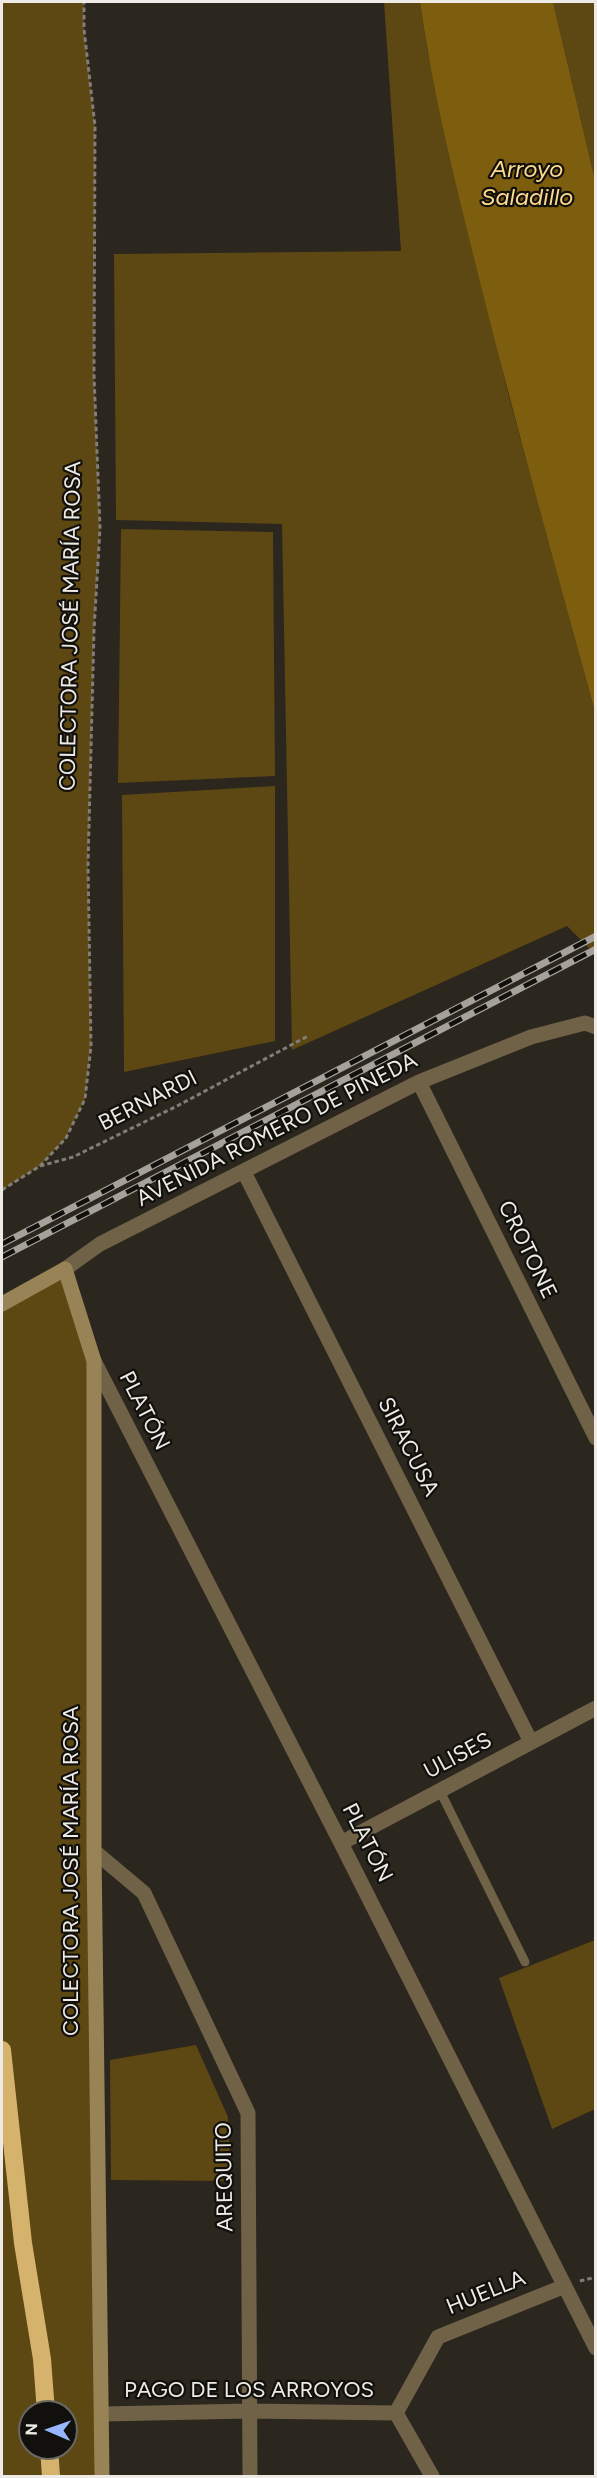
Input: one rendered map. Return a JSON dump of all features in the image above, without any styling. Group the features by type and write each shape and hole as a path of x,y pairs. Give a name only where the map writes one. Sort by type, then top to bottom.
{"highway":[{"path":"2,2050 23,2243 42,2359 45,2400"},
{"path":"50,2460 51,2476"}],"main road":[{"name":"AVENIDA ROMERO DE PINEDA","path":"2,1304 65,1269"},
{"name":"COLECTORA JOSÉ MARÍA ROSA","path":"65,1269 94,1361 94,1851 102,2476"}],"street":[{"name":"AVENIDA ROMERO DE PINEDA","path":"65,1269 100,1244 419,1082 531,1037 590,1025"},
{"name":"CROTONE","path":"419,1082 596,1438"},
{"name":"SIRACUSA","path":"244,1172 531,1742"},
{"name":"PLATÓN","path":"94,1361 596,2348"},
{"name":"ULISES","path":"341,1843 596,1708"},
{"name":"AREQUITO","path":"94,1851 144,1893 248,2114 250,2476"},
{"name":"HUELLA","path":"396,2413 438,2337 565,2286"},
{"name":"PAGO DE LOS ARROYOS","path":"103,2414 250,2411 396,2413"},
{"path":"396,2413 432,2476"}],"lane":[{"path":"440,1791 525,1962"}],"path":[{"name":"COLECTORA JOSÉ MARÍA ROSA","path":"40,1166 66,1138 85,1099 91,1046 88,865 94,642 100,528 94,375 95,126 84,29 84,2"},
{"name":"BERNARDI","path":"2,1191 40,1166 73,1157 179,1105 308,1036"}],"shaded area":[{"path":"2,2 84,2 84,29 95,126 94,375 100,528 94,630 88,865 91,1046 85,1099 66,1138 40,1166 2,1190"},
{"path":"384,2 420,2 427,49 508,393 595,712 595,954 567,926 292,1050 282,524 116,520 114,254 401,251"},
{"path":"553,2 595,2 595,180"},
{"path":"121,529 273,532 275,776 118,783"},
{"path":"275,786 275,1041 124,1072 122,795"},
{"path":"65,1269 94,1361 102,2476 2,2476 2,1304"},
{"path":"595,1940 595,2109 552,2129 499,1978"},
{"path":"196,2045 228,2117 231,2181 111,2180 110,2060"}],"water":[{"name":"Arroyo Saladillo","path":"420,2 553,2 595,180 595,712 508,390 463,212 439,107"}],"railway":[{"path":"2,1244 596,936"},
{"path":"2,1257 596,949"}]}
